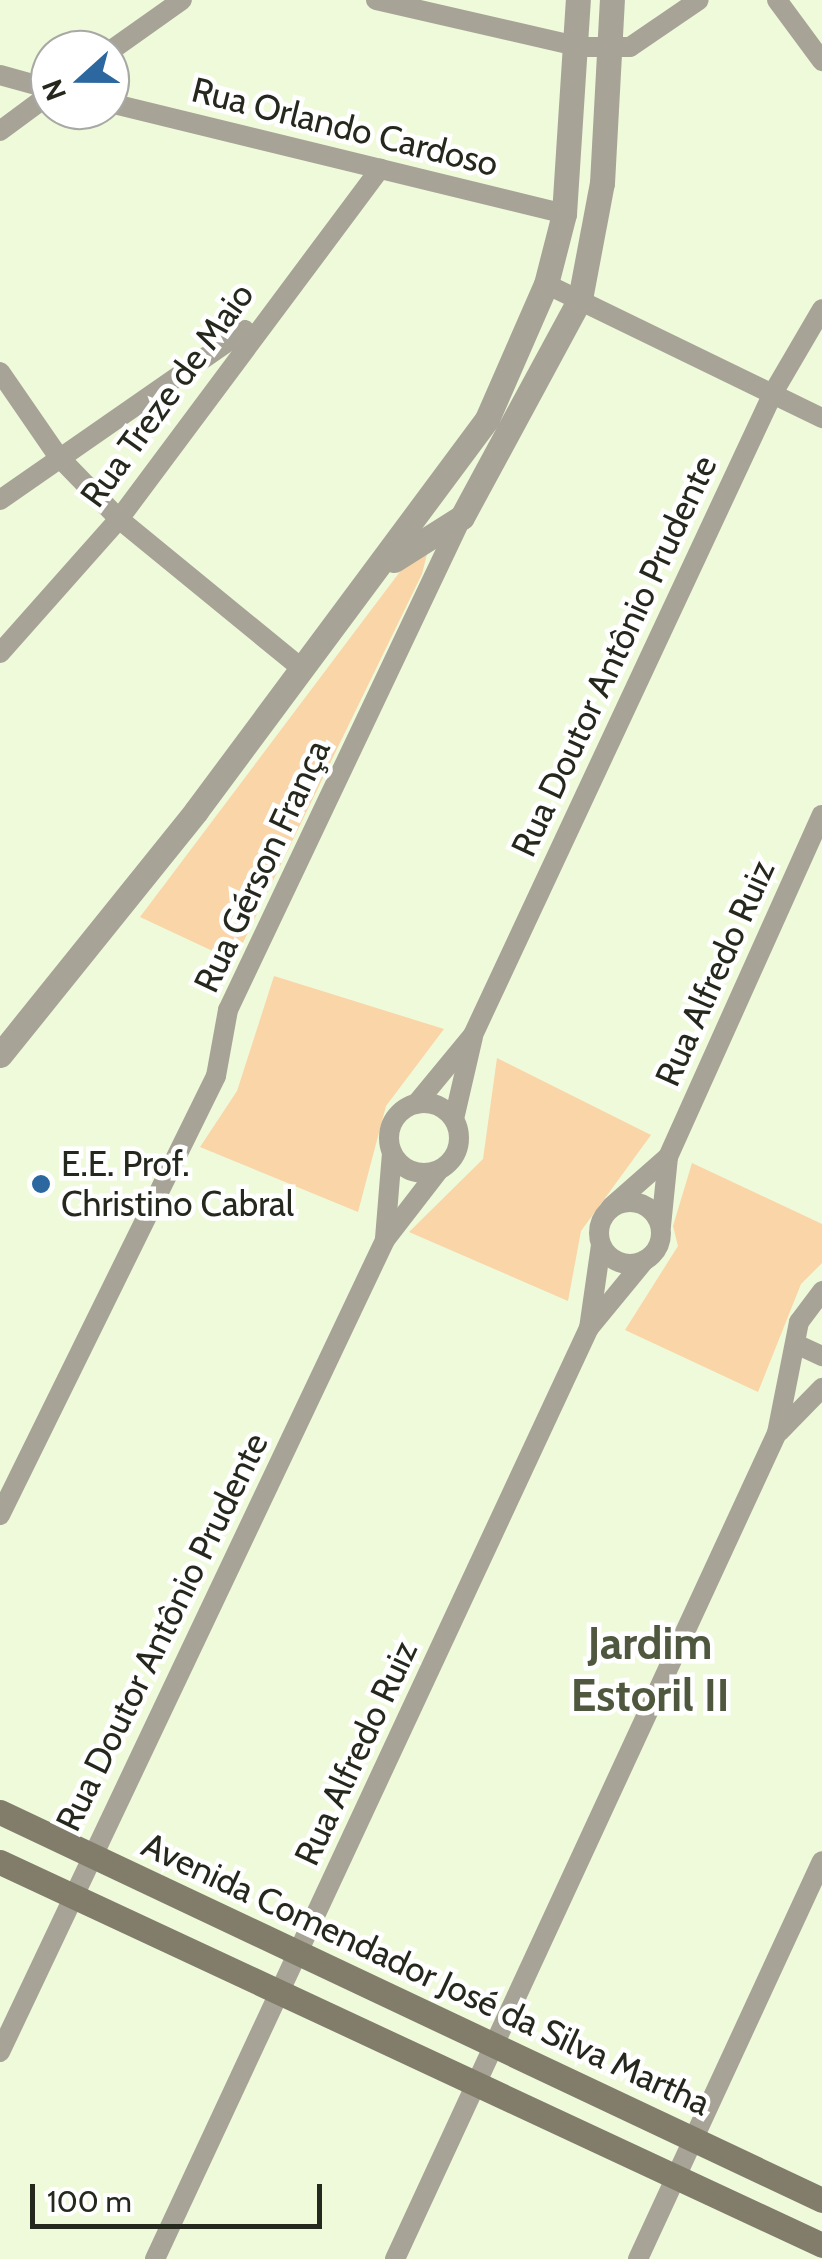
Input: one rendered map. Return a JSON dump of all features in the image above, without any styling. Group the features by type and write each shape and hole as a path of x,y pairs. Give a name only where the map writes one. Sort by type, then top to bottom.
{"main road":[{"name":"Avenida Comendador José da Silva Martha","path":"0,1812 822,2200"},
{"path":"0,1862 674,2180 822,2245"}],"street":[{"path":"130,37 182,0"},
{"path":"376,0 581,47 630,47 699,0"},
{"path":"0,1055 302,669 487,419 546,284 564,214 581,47 578,0"},
{"path":"366,581 457,520 580,300 616,47 612,0"},
{"path":"776,0 822,61"},
{"path":"0,76 30,85"},
{"path":"0,130 30,107"},
{"name":"Rua Orlando Cardoso","path":"130,108 564,214"},
{"name":"Rua Treze de Maio","path":"0,653 119,519 258,321 380,168"},
{"path":"546,284 822,418"},
{"name":"Rua Doutor Antônio Prudente","path":"0,2052 385,1240 459,1145 454,1120 473,1035 773,393 822,309"},
{"path":"0,500 58,456 258,321"},
{"path":"0,372 58,456 119,519 302,669"},
{"path":"184,373 203,398"},
{"path":"431,494 457,520"},
{"name":"Rua Gérson França","path":"0,1515 216,1076 228,1010 457,520"},
{"name":"Rua Alfredo Ruiz","path":"155,2259 589,1328 644,1261 660,1226 668,1158 822,815"},
{"name":"Rua Doutor Antônio Prudente","path":"385,1240 392,1152 390,1128 416,1104 473,1035"},
{"path":"416,1104 439,1106 454,1120"},
{"path":"392,1152 417,1173 440,1170"},
{"name":"Rua Alfredo Ruiz","path":"589,1328 601,1245 599,1224 611,1207 668,1158"},
{"path":"611,1207 641,1203 660,1226"},
{"path":"601,1245 614,1260 644,1261"},
{"path":"394,2259 777,1433 796,1344 819,1300"},
{"path":"796,1344 822,1356"},
{"path":"777,1433 822,1388"},
{"path":"638,2259 822,1861"}],"shaded area":[{"path":"417,549 427,554 422,574 234,961 140,917"},
{"path":"274,976 444,1029 386,1106 358,1212 200,1147 237,1091"},
{"path":"497,1058 651,1135 581,1231 568,1301 409,1232 483,1159"},
{"path":"692,1163 822,1224 822,1263 801,1284 758,1392 625,1330 678,1246 673,1226"}],"place":[{"name":"E.E. Prof. Christino Cabral","path":"41,1184"}],"district":[{"name":"Jardim Estoril II","path":"650,1670"}]}
